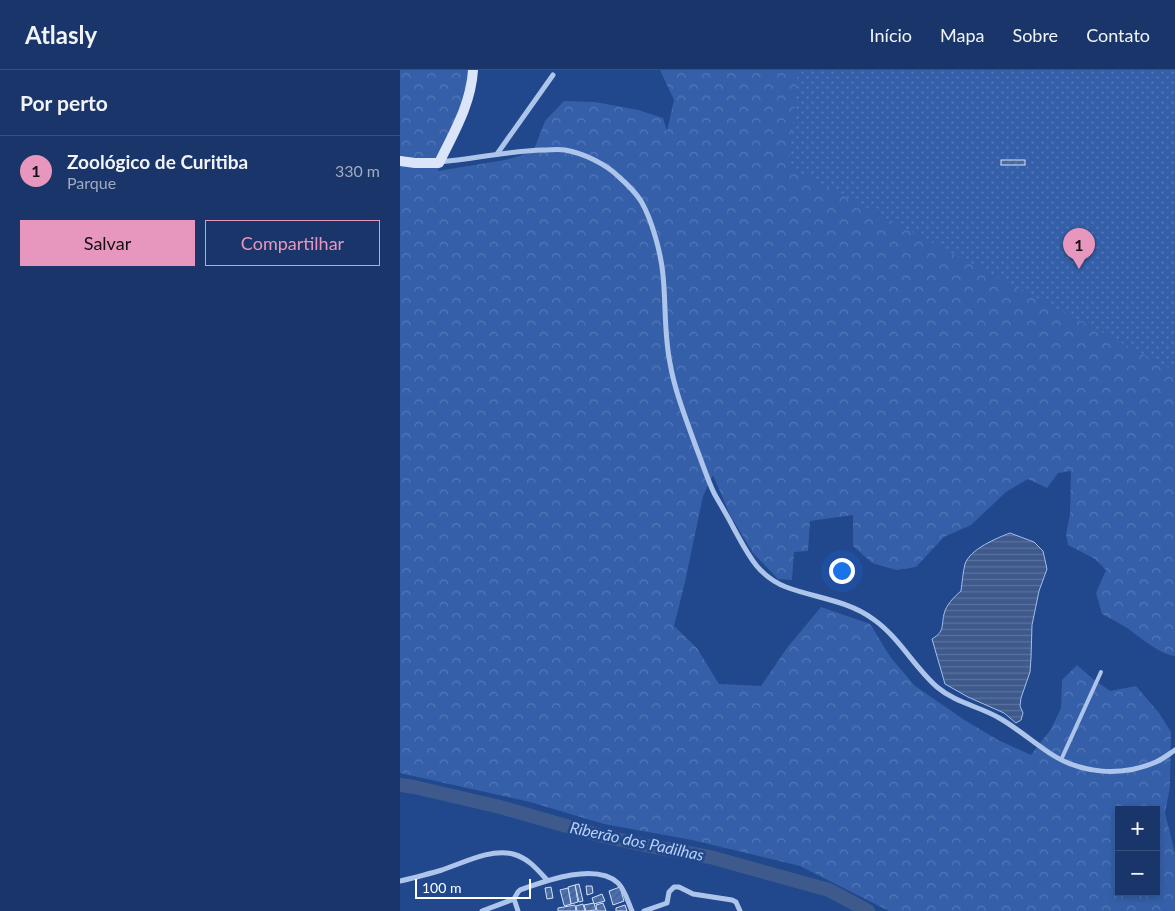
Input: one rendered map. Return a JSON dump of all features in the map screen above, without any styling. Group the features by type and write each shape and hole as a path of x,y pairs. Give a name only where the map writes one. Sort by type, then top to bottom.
{"street":[{"path":"439,162 467,103 473,70"},
{"path":"497,154 553,75"},
{"path":"400,161 427,164 526,150 560,150 577,153 596,161 616,174 640,199 650,221 661,260 664,275 667,346 685,419 714,493 750,558 765,576 787,587 851,607 874,620 895,639 927,677 943,692 959,702 1000,718 1049,753 1072,765 1103,771 1124,771 1157,761 1175,750"},
{"path":"400,881 442,870 484,855 504,852 522,857 547,880"},
{"path":"482,911 514,899 520,890 547,880 585,873 605,875 614,880 623,890 632,911"},
{"path":"644,911 667,903 669,892 674,887 679,887 694,894 732,900 736,902 740,911"},
{"path":"514,899 518,911"}],"lane":[{"path":"1061,760 1101,672"}],"green space":[{"path":"400,70 470,70 467,88 438,171 505,160 533,152 545,121 564,101 595,102 638,110 663,118 667,131 674,100 660,70 1175,70 1175,656 1155,648 1124,626 1102,614 1096,593 1106,570 1095,559 1068,545 1066,534 1070,514 1071,471 1058,473 1047,488 1028,479 1006,492 971,525 944,537 916,567 896,570 872,563 853,546 853,515 810,521 808,551 794,552 792,580 778,579 753,553 730,515 713,475 703,496 674,626 697,648 719,684 761,686 787,648 821,607 870,624 891,658 915,686 998,740 1031,755 1051,729 1061,708 1062,680 1077,665 1110,691 1136,686 1159,713 1171,732 1170,787 1165,813 1175,853 1175,911 889,911 800,866 692,840 604,824 530,802 400,773"},
{"path":"798,70 1175,70 1175,371 789,167"}],"shaded area":[{"path":"1010,533 1034,542 1043,551 1047,569 1039,591 1032,625 1030,672 1020,706 1023,713 1021,720 1016,723 1004,713 968,697 945,684 932,639 941,631 947,607 961,591 964,567 968,559 984,545"}],"building":[{"path":"1001,160 1025,160 1025,165 1001,165"},
{"path":"579,884 583,901 579,902 575,885"},
{"path":"575,885 578,902 571,904 568,887"},
{"path":"586,886 592,886 593,893 587,895"},
{"path":"551,887 553,898 547,899 545,888"},
{"path":"620,887 624,901 613,905 609,891"},
{"path":"568,888 571,904 565,906 560,890"},
{"path":"602,894 605,901 594,904 592,898"},
{"path":"594,903 596,910 586,911 584,905"},
{"path":"603,903 606,911 597,911 596,905"},
{"path":"583,904 585,911 577,911 576,906"},
{"path":"575,905 576,911 558,911 558,908"},
{"path":"625,905 627,911 616,911 616,908"}],"waterway":[{"name":"Riberão dos Padilhas","path":"400,785 500,807 598,835 710,857 829,890 868,911"}],"place":[{"name":"Zoológico de Curitiba","path":"1079,269"}]}
